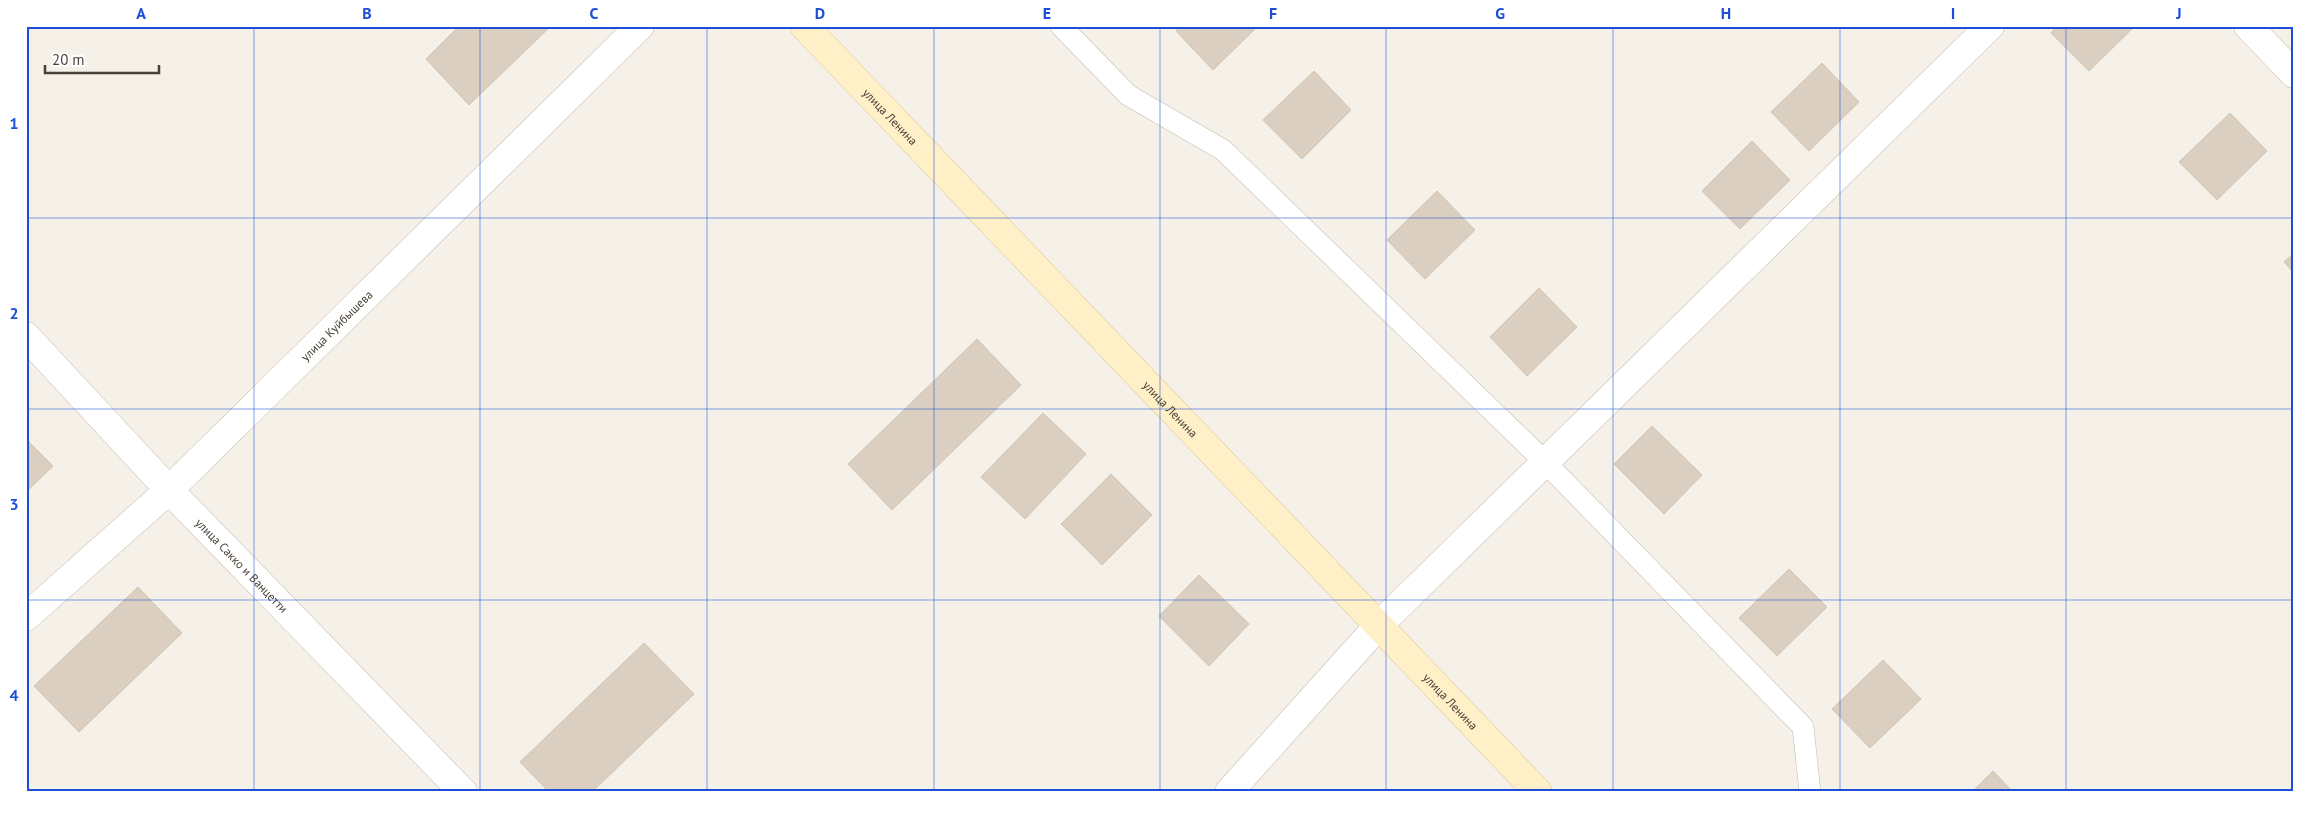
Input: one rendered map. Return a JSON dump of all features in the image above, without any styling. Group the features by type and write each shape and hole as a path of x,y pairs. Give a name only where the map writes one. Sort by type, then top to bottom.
{"main road":[{"name":"улица Ленина","path":"804,26 1538,792"}],"street":[{"name":"улица Куйбышева","path":"26,617 169,490 640,26"},
{"path":"1229,792 1378,626 1544,461 1990,26"},
{"path":"2248,26 2294,74"},
{"name":"улица Сакко и Ванцетти","path":"26,336 169,490 463,792"}],"lane":[{"path":"1061,26 1128,96 1223,150 1544,461 1803,727 1810,792"}],"building":[{"path":"459,26 551,26 469,105 426,59"},
{"path":"1180,26 1258,26 1213,70 1176,31"},
{"path":"2057,26 2135,26 2089,71 2051,33"},
{"path":"1822,63 1859,102 1809,151 1771,112"},
{"path":"1314,71 1351,110 1302,159 1263,120"},
{"path":"2230,113 2267,151 2217,200 2179,162"},
{"path":"1752,141 1790,180 1740,229 1702,191"},
{"path":"1437,191 1475,230 1425,279 1387,240"},
{"path":"2294,253 2294,273 2284,262"},
{"path":"1539,288 1577,327 1527,376 1490,337"},
{"path":"977,339 1021,385 892,510 848,464"},
{"path":"1043,413 1086,454 1025,519 981,477"},
{"path":"1652,426 1702,475 1664,514 1614,464"},
{"path":"26,439 53,466 26,492"},
{"path":"1111,474 1152,515 1102,565 1061,524"},
{"path":"1789,569 1827,607 1777,656 1739,618"},
{"path":"1199,575 1249,624 1209,666 1159,616"},
{"path":"138,587 182,633 79,732 34,686"},
{"path":"644,643 694,694 592,792 549,792 520,762"},
{"path":"1883,660 1921,699 1870,748 1832,709"},
{"path":"1993,771 2013,792 1972,792"}]}
